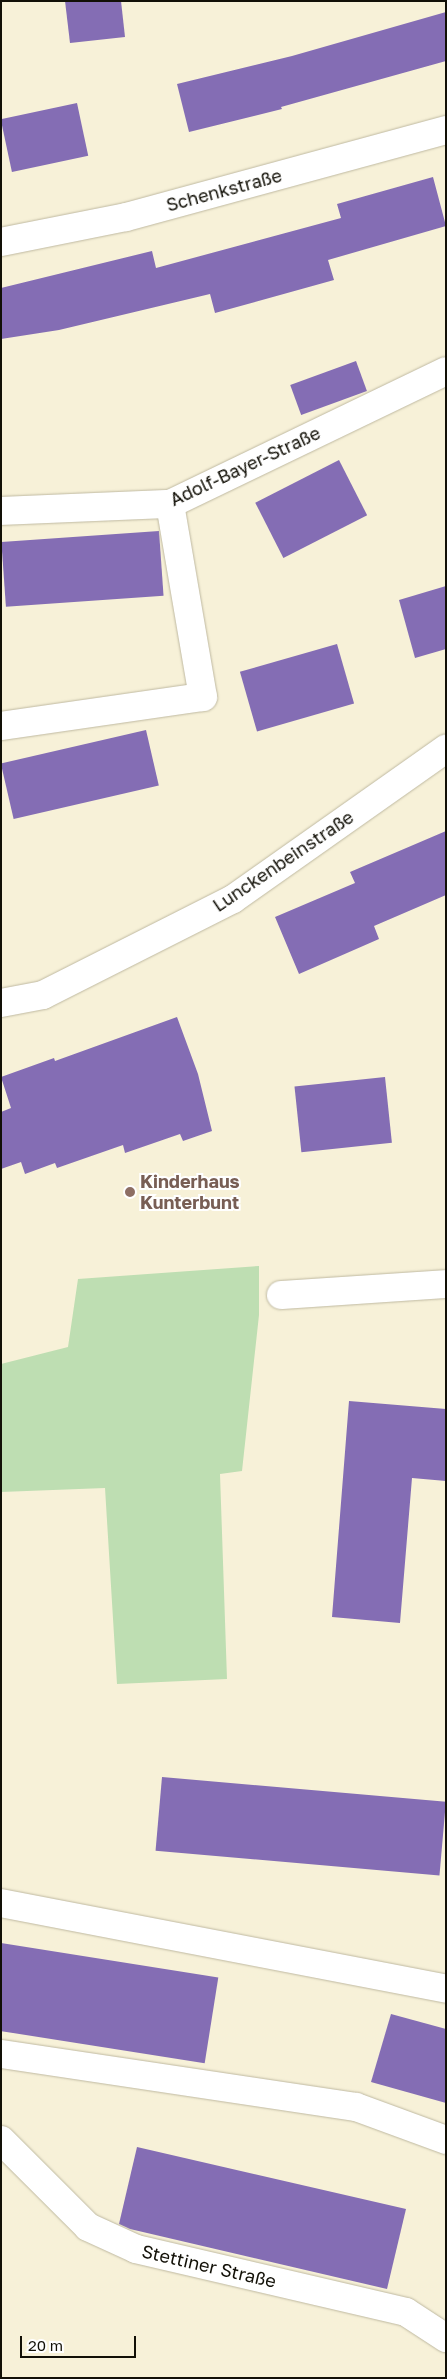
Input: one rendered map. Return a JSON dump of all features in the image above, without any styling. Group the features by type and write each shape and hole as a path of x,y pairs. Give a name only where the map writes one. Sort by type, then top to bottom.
{"street":[{"name":"Schenkstraße","path":"1,242 126,217 446,130"},
{"name":"Adolf-Bayer-Straße","path":"1,511 170,504 446,371"},
{"path":"1,726 203,697 170,504"},
{"name":"Lunckenbeinstraße","path":"1,1002 43,994 233,899 446,749"},
{"path":"281,1295 446,1284"},
{"path":"1,1902 446,1989"},
{"path":"1,2054 356,2107 446,2140"},
{"name":"Stettiner Straße","path":"1,2140 88,2227 136,2249 406,2312 446,2338"}],"green space":[{"path":"259,1266 259,1315 242,1471 220,1474 227,1679 117,1684 105,1488 1,1492 1,1364 68,1347 78,1279"}],"building":[{"path":"65,1 121,1 125,37 70,43"},
{"path":"446,12 446,61 281,107 282,109 189,132 177,84 292,56"},
{"path":"77,103 88,156 12,172 1,119"},
{"path":"433,177 446,226 328,260 334,280 215,313 210,294 59,330 1,339 1,288 152,251 156,268 341,218 337,204"},
{"path":"356,361 367,391 301,415 290,385"},
{"path":"339,460 367,515 283,558 255,503"},
{"path":"159,531 164,596 6,607 1,542"},
{"path":"446,586 446,649 415,658 399,600"},
{"path":"337,644 354,704 257,731 240,672"},
{"path":"146,730 159,786 14,819 1,763"},
{"path":"446,831 446,895 374,926 379,939 299,974 275,917 355,883 350,872"},
{"path":"177,1017 198,1074 212,1131 183,1141 180,1134 125,1153 123,1145 57,1168 55,1163 25,1174 21,1162 1,1169 1,1112 11,1108 1,1077 54,1058 55,1061"},
{"path":"385,1077 392,1143 301,1152 294,1087"},
{"path":"349,1401 446,1409 446,1481 412,1478 400,1623 332,1617"},
{"path":"162,1777 446,1802 439,1876 156,1851"},
{"path":"1,1943 218,1977 205,2063 1,2031"},
{"path":"391,2014 446,2029 446,2103 371,2082"},
{"path":"137,2147 406,2209 387,2289 130,2229 119,2224"}],"place":[{"name":"Kinderhaus Kunterbunt","path":"130,1192"}]}
